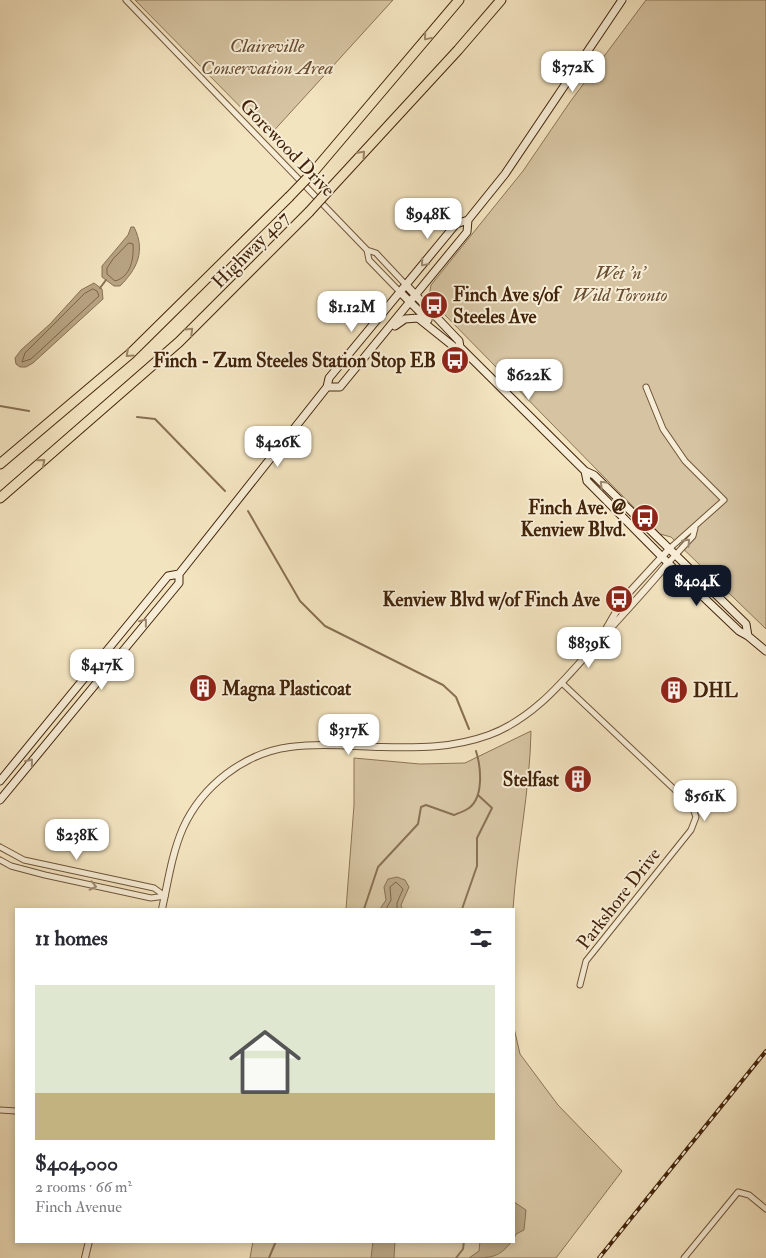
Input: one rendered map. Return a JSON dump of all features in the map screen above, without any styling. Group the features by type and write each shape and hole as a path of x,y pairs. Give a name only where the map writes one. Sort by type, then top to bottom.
{"highway":[{"name":"Highway 407","path":"0,464 130,354 289,197 315,170 459,0"},
{"name":"Highway 407","path":"0,498 179,342 309,212 458,50 501,0"}],"main road":[{"path":"0,800 178,583 179,574 327,387 329,378 456,224 468,220 505,174 622,0"},
{"path":"327,387 340,387 467,232 468,220"},
{"path":"406,285 459,341 457,346"},
{"path":"400,292 585,471 594,475 746,624 748,636"},
{"path":"378,340 387,336 401,320 414,317 422,319 457,346"},
{"path":"585,471 587,481 668,564 739,632 748,636 766,651"},
{"path":"0,781 168,576 179,574"}],"street":[{"name":"Gorewood Drive","path":"126,0 367,250 376,253 406,285"},
{"name":"Gorewood Drive","path":"367,250 369,260 400,292"},
{"path":"599,640 624,598 688,530 695,528 724,500 685,460 663,429 646,387"},
{"path":"162,908 177,846 190,815 202,797 231,770 269,751 306,745 435,748 465,743 514,723 563,684 599,640 693,536 695,528"},
{"name":"Parkshore Drive","path":"563,684 692,806 696,817 693,827 586,961 580,985"},
{"path":"0,847 24,860 154,888 165,896"},
{"path":"0,860 11,866 45,875 151,898 165,896"},
{"path":"45,875 48,864"},
{"path":"0,1110 15,1111"},
{"path":"684,1258 738,1192 749,1195 766,1208"},
{"path":"85,1258 89,1243"}],"green space":[{"name":"Claireville Conservation Area","path":"135,0 393,0 269,136"},
{"name":"Wet 'n' Wild Toronto","path":"646,0 766,0 766,629 671,537 660,534 442,312 440,305 429,296 431,285 523,171 570,102"},
{"path":"531,731 528,776 513,908 346,908 354,805 354,758 420,764 465,763"},
{"path":"515,1032 520,1054 558,1105 622,1171 556,1258 250,1258 253,1243 515,1243"}],"water":[{"path":"131,227 134,227 138,236 138,259 126,280 120,286 114,286 102,277 102,266 128,235"},
{"path":"94,283 102,289 103,299 33,363 26,367 20,367 16,364 15,358 21,350 50,324 81,290"},
{"path":"397,877 405,880 409,887 401,905 402,908 381,908 386,900 384,887 388,879"},
{"path":"515,1203 526,1210 524,1230 515,1236"},
{"path":"373,1243 395,1243 394,1258 371,1258"},
{"path":"480,1243 510,1243 503,1251 494,1256 469,1258 479,1251"}],"waterway":[{"path":"100,288 106,280"},
{"path":"0,406 29,411"},
{"path":"137,417 155,419 225,491"},
{"path":"248,511 300,601 325,626 443,685 456,697 469,729"},
{"path":"364,908 378,867 418,824 421,807 426,805 454,815 467,809 474,803 480,781 476,751"},
{"path":"462,908 477,866 477,838 492,808 478,795"},
{"path":"269,1258 275,1243"},
{"path":"456,1258 463,1249 464,1243"}],"railway":[{"path":"599,1258 766,1051"}],"place":[{"name":"Finch Ave s/of Steeles Ave","path":"434,305"},
{"name":"Finch - Zum Steeles Station Stop EB","path":"455,360"},
{"name":"Finch Ave. @ Kenview Blvd.","path":"645,518"},
{"name":"Kenview Blvd w/of Finch Ave","path":"619,599"},
{"name":"Magna Plasticoat","path":"203,688"},
{"name":"DHL","path":"674,690"},
{"name":"Stelfast","path":"578,779"}]}
